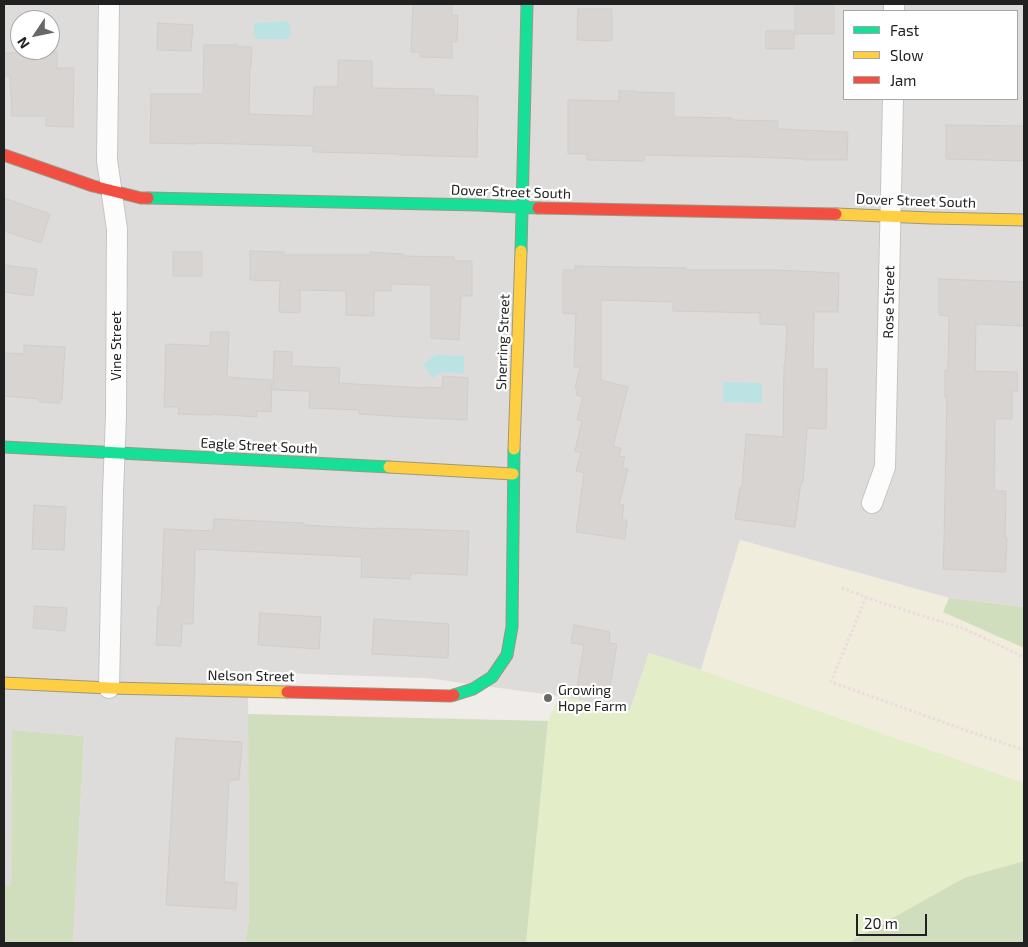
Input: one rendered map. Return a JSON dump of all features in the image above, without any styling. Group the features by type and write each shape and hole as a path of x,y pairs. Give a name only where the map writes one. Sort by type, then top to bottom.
{"street":[{"name":"Vine Street","path":"109,4 107,160 116,229 116,415 109,688"},
{"name":"Sherring Street","path":"492,677 507,655 512,627 513,474 523,207 527,4"},
{"name":"Rose Street","path":"872,504 885,467 893,100"},
{"name":"Dover Street South","path":"4,155 93,186 141,198 478,205 567,210 848,214 1024,220"},
{"name":"Eagle Street South","path":"4,446 513,474"},
{"name":"Nelson Street","path":"4,683 109,688 450,696 473,689 492,677"}],"path":[{"path":"842,588 882,603 965,629 1024,657"},
{"path":"866,597 831,682 1024,750"}],"shaded area":[{"path":"4,4 1024,4 1024,607 949,598 740,540 701,670 649,653 630,710 559,696 426,678 248,672 249,920 245,943 73,943 84,736 12,730 11,885 4,885"},
{"path":"740,540 949,598 943,612 1024,648 1024,783 701,670"}],"green space":[{"path":"949,598 1024,607 1024,648 943,612"},
{"path":"649,653 1024,783 1024,861 964,878 848,943 526,943 548,721 559,696 630,710"},
{"path":"248,714 548,721 526,943 245,943 249,920"},
{"path":"12,730 84,736 73,943 4,943 4,885 11,885"},
{"path":"1024,861 1024,943 848,943 964,878"}],"water":[{"path":"287,21 290,25 291,35 287,39 257,39 254,37 255,23"},
{"path":"435,355 464,356 464,373 441,372 433,378 423,365"},
{"path":"723,382 762,383 762,403 723,402"}],"building":[{"path":"413,4 452,4 452,15 458,15 457,42 452,42 452,58 420,57 420,52 411,52"},
{"path":"795,4 834,4 834,34 795,34"},
{"path":"578,9 612,9 612,41 577,40"},
{"path":"158,23 193,25 191,51 157,50"},
{"path":"766,31 794,31 794,49 766,49"},
{"path":"204,45 252,47 249,114 313,116 314,87 338,87 338,60 372,61 372,88 434,89 434,95 478,96 477,157 313,152 313,146 150,143 151,94 203,94"},
{"path":"4,53 10,53 10,60 57,60 57,68 74,68 73,127 46,126 46,116 12,116 10,76 4,76"},
{"path":"619,91 674,93 674,117 778,121 778,129 848,132 847,160 644,155 644,161 587,160 587,154 568,154 568,100 619,101"},
{"path":"946,125 1024,126 1024,161 946,159"},
{"path":"4,198 50,214 41,243 4,231"},
{"path":"250,251 284,252 284,255 370,255 370,252 403,254 403,256 454,257 454,261 472,261 472,296 461,296 459,340 431,338 431,285 391,284 391,291 374,291 374,316 346,315 346,291 300,290 300,313 279,312 280,281 250,280"},
{"path":"173,252 202,252 202,276 173,276"},
{"path":"4,265 37,269 33,296 4,292"},
{"path":"575,266 839,273 838,312 814,312 813,369 827,369 826,429 807,428 803,483 801,482 795,527 735,519 740,487 742,487 746,434 783,437 784,365 787,325 760,324 760,313 673,311 673,302 601,300 601,380 628,387 613,446 621,448 619,456 625,457 622,468 628,469 619,504 624,505 622,520 627,520 625,539 576,532 584,473 576,471 581,453 575,451 582,421 577,420 583,397 576,395 578,389 575,388 580,367 574,367 576,314 563,313 563,270 575,270"},
{"path":"939,279 1024,282 1024,326 976,324 975,371 1017,372 1018,391 1012,391 1012,419 995,419 994,491 1006,491 1005,537 1007,538 1005,572 943,569 947,397 945,397 945,370 948,370 949,316 939,315"},
{"path":"211,332 229,332 227,377 272,380 271,412 257,411 257,417 178,414 179,407 164,407 166,344 210,346"},
{"path":"24,345 65,347 62,400 60,400 60,403 39,402 39,399 4,396 4,353 24,354"},
{"path":"274,351 292,352 292,366 340,368 339,383 442,388 443,376 468,378 467,420 359,414 359,410 309,408 310,391 273,390"},
{"path":"34,505 66,507 64,550 32,549"},
{"path":"214,519 378,529 469,531 467,575 411,573 410,579 361,577 362,557 195,549 193,624 182,624 181,646 156,645 158,606 161,606 164,529 213,531"},
{"path":"35,606 67,608 65,631 33,628"},
{"path":"260,613 321,617 319,649 258,645"},
{"path":"374,619 449,624 448,658 372,654"},
{"path":"574,625 610,632 609,643 617,644 609,692 577,687 584,645 571,643"},
{"path":"176,738 242,742 239,780 229,780 224,882 237,883 236,909 166,905"}],"traffic: fast":[{"path":"521,251 527,4"},
{"path":"148,198 538,208"},
{"path":"4,447 389,467"},
{"path":"454,695 473,689 492,677 507,655 512,627 514,449"}],"traffic: slow":[{"path":"836,214 1024,220"},
{"path":"514,449 521,251"},
{"path":"389,467 513,474"},
{"path":"4,683 109,688 287,692"}],"traffic: jam":[{"path":"4,155 93,186 148,198"},
{"path":"538,208 836,214"},
{"path":"287,692 454,695"}],"place":[{"name":"Growing Hope Farm","path":"548,698"}]}
